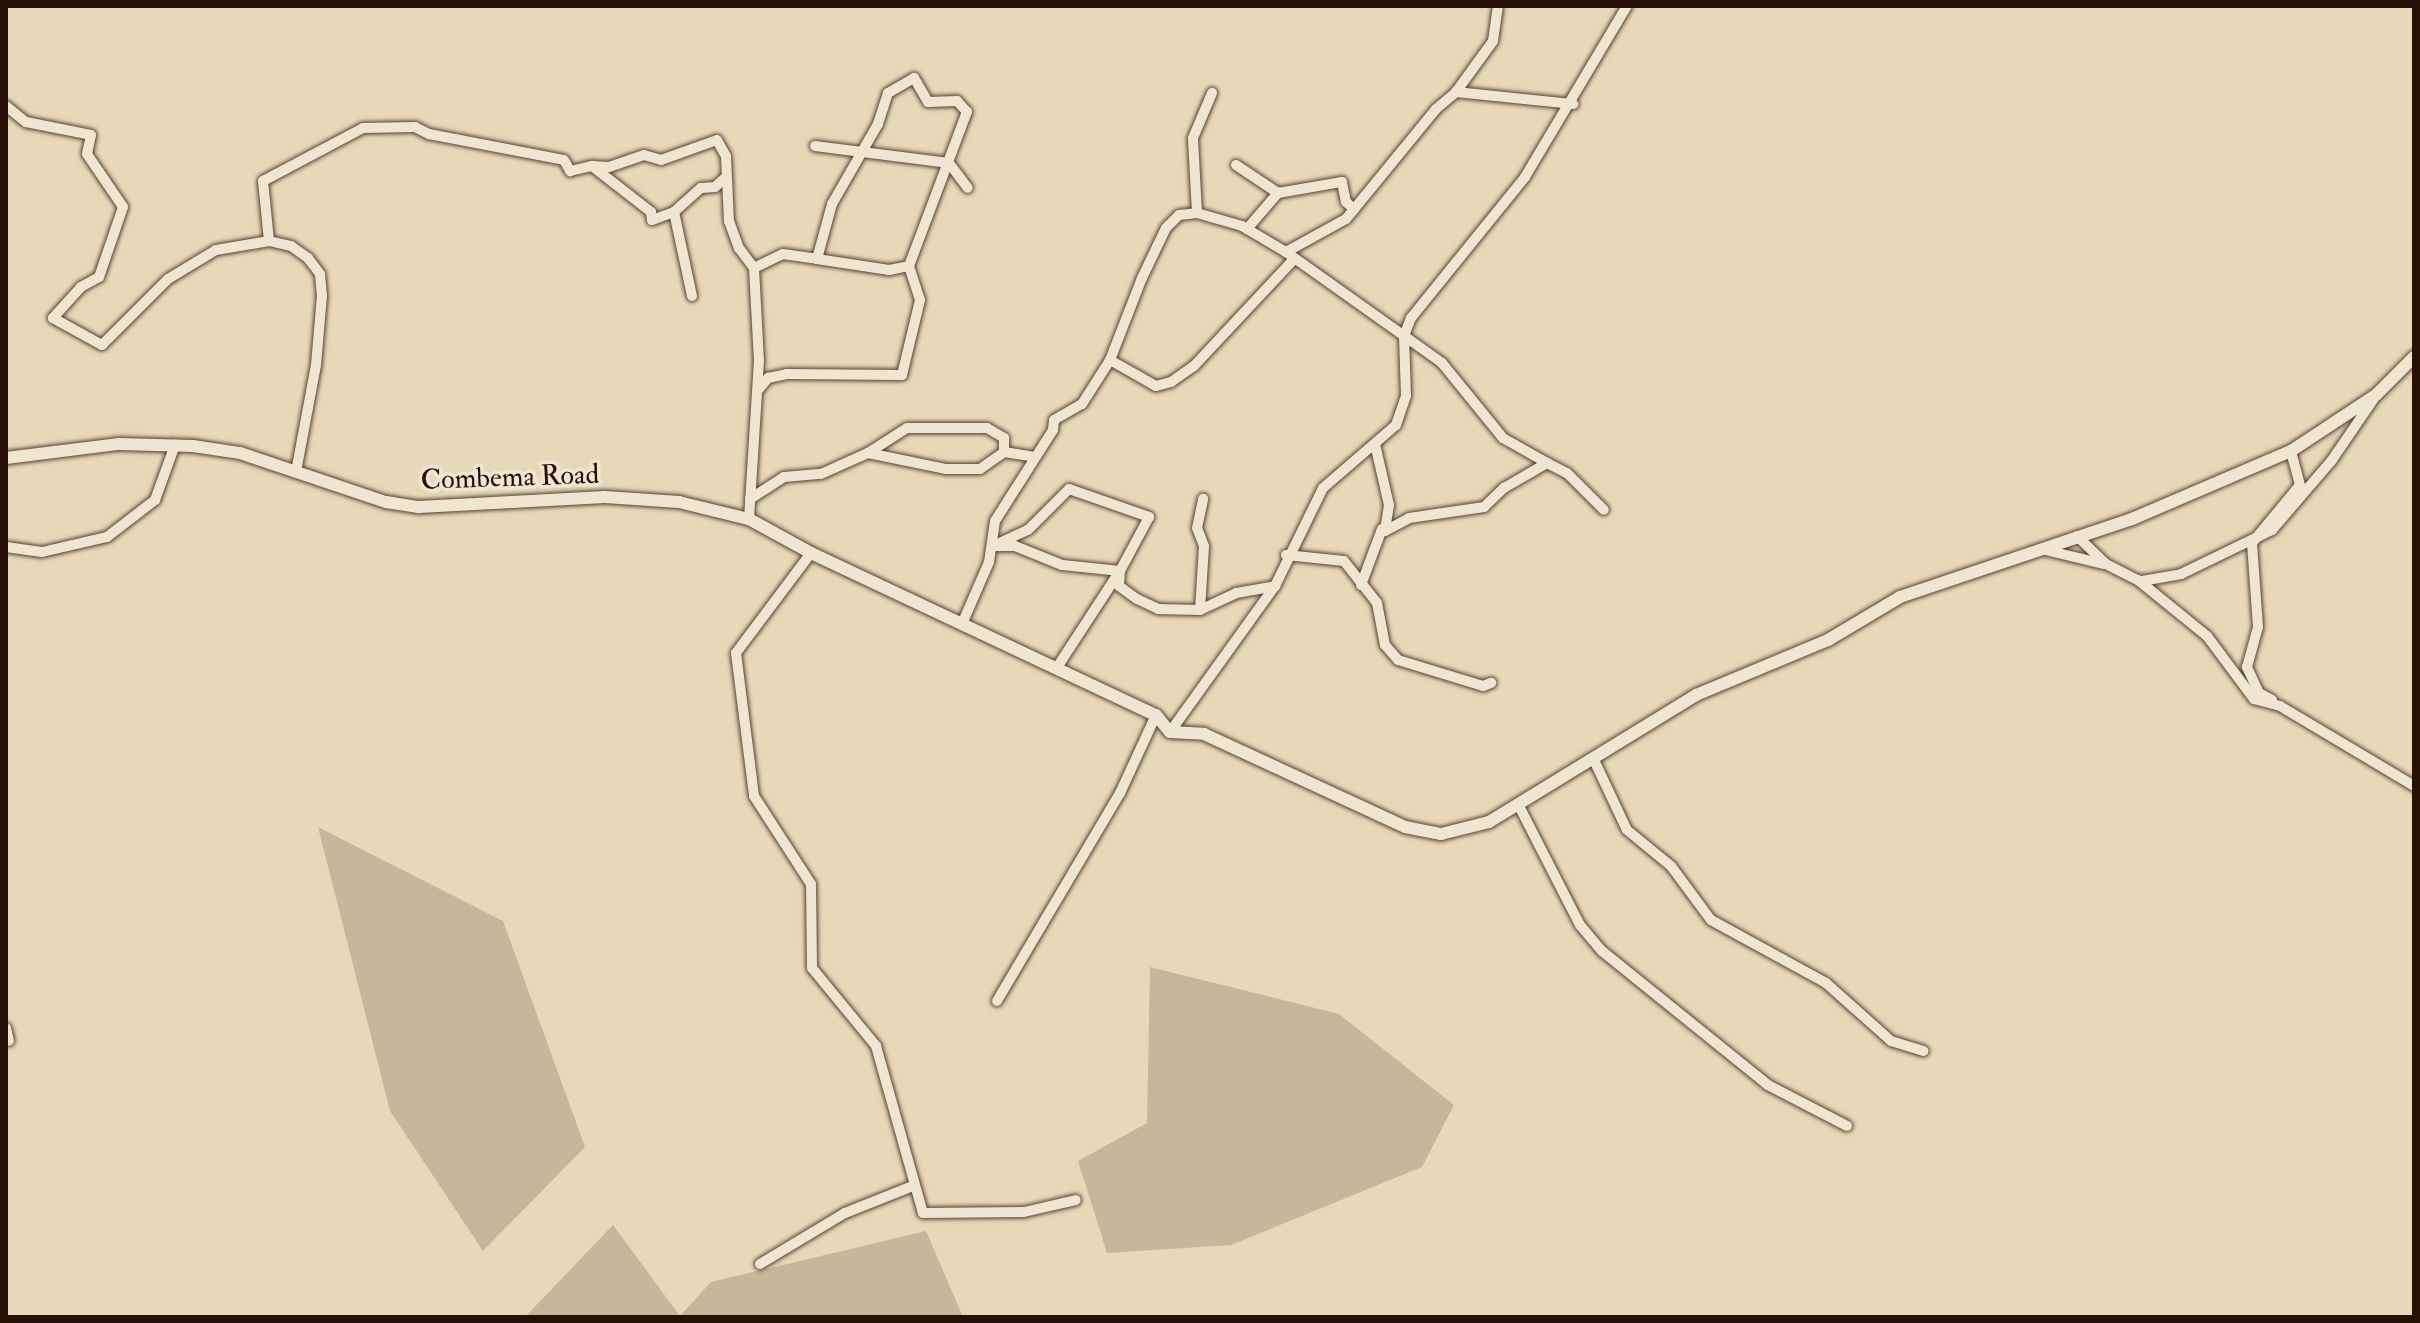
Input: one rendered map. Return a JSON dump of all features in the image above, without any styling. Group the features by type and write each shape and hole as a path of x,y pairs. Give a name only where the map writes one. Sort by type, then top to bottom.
{"street":[{"path":"1110,360 1156,386 1171,382 1194,366 1290,255 1332,231 1354,209 1436,109 1456,92 1493,41 1498,6"},
{"path":"1170,732 1275,586 1286,555 1323,488 1375,444 1403,412 1404,336 1411,318 1525,177 1573,104 1576,89 1627,6"},
{"path":"758,390 768,378 787,374 902,375 920,300 909,266 967,112 957,101 928,102 914,78 888,93 878,124 861,148 832,204 817,259"},
{"path":"1456,92 1573,104"},
{"path":"1197,213 1193,138 1212,93"},
{"path":"6,106 26,122 91,135 87,154 123,207 99,277 81,287 53,318 102,345 168,279 199,259 239,243 269,241 291,246 308,258 320,274 322,295 316,365 296,472"},
{"path":"269,241 263,181 363,128 415,127 429,134 564,160 570,171 592,166 609,167 644,155 661,160 717,140 726,156 729,221 739,248 754,268 758,390 749,519"},
{"path":"815,146 861,148 949,163 968,188"},
{"path":"1236,165 1278,193"},
{"path":"592,166 651,212 652,220 674,212 701,188 715,187 726,177"},
{"path":"1247,229 1278,193 1342,182 1346,202 1354,209"},
{"path":"674,212 692,296"},
{"path":"962,624 993,546 995,521 1054,420 1082,404 1110,360 1166,228 1179,215 1197,213 1247,229 1290,255 1442,363 1503,438 1567,473 1604,510"},
{"path":"754,268 783,254 889,270 909,266"},
{"path":"2039,548 2106,564 2147,583 2181,574 2252,543 2272,530 2332,460 2376,395 2414,357"},
{"path":"997,1001 1120,793 1156,715 1170,732 1204,734 1405,827 1429,833 1469,830 1594,760 1696,695 1792,655 1872,613 1958,574 2077,536 2291,451 2376,395"},
{"path":"750,499 784,477 821,474 868,453 907,428 987,428 1004,438 1004,452"},
{"name":"Combema Road","path":"6,458 119,444 175,445 240,453 386,502 419,507 605,497 679,502 749,519 811,553 1156,715"},
{"path":"1361,585 1389,505 1375,444"},
{"path":"6,547 42,552 107,537 155,500 175,445"},
{"path":"2291,451 2300,485 2252,543 2258,627 2247,667 2259,693 2414,786"},
{"path":"868,453 946,469 980,469 1004,452 1035,457"},
{"path":"1382,529 1409,518 1484,507 1547,463"},
{"path":"993,546 1028,530 1069,489 1087,492 1124,512 1149,517 1120,571 1056,669"},
{"path":"1200,610 1204,546 1197,528 1203,499"},
{"path":"2077,536 2106,564"},
{"path":"993,546 1015,546 1062,565 1120,571"},
{"path":"811,553 736,653 750,775 758,807 807,873 812,968 876,1046 920,1208 930,1216 1024,1212 1076,1200"},
{"path":"1286,555 1344,561 1377,603 1385,645 1398,660 1483,686 1491,683"},
{"path":"1120,571 1119,586 1158,609 1200,610 1236,593 1275,586"},
{"path":"2138,580 2207,636 2254,699 2280,706"},
{"path":"1594,760 1627,830 1671,866 1711,920 1826,983 1891,1041 1924,1051"},
{"path":"1518,804 1580,925 1602,951 1768,1085 1847,1126"},
{"path":"6,1028 9,1041"},
{"path":"760,1264 845,1213 913,1186"}],"shaded area":[{"path":"318,827 503,921 585,1147 483,1251 390,1111"},
{"path":"1150,967 1339,1014 1454,1105 1422,1167 1231,1245 1107,1253 1078,1161 1147,1123"},
{"path":"613,1225 680,1316 711,1282 926,1231 963,1317 525,1317"}]}
